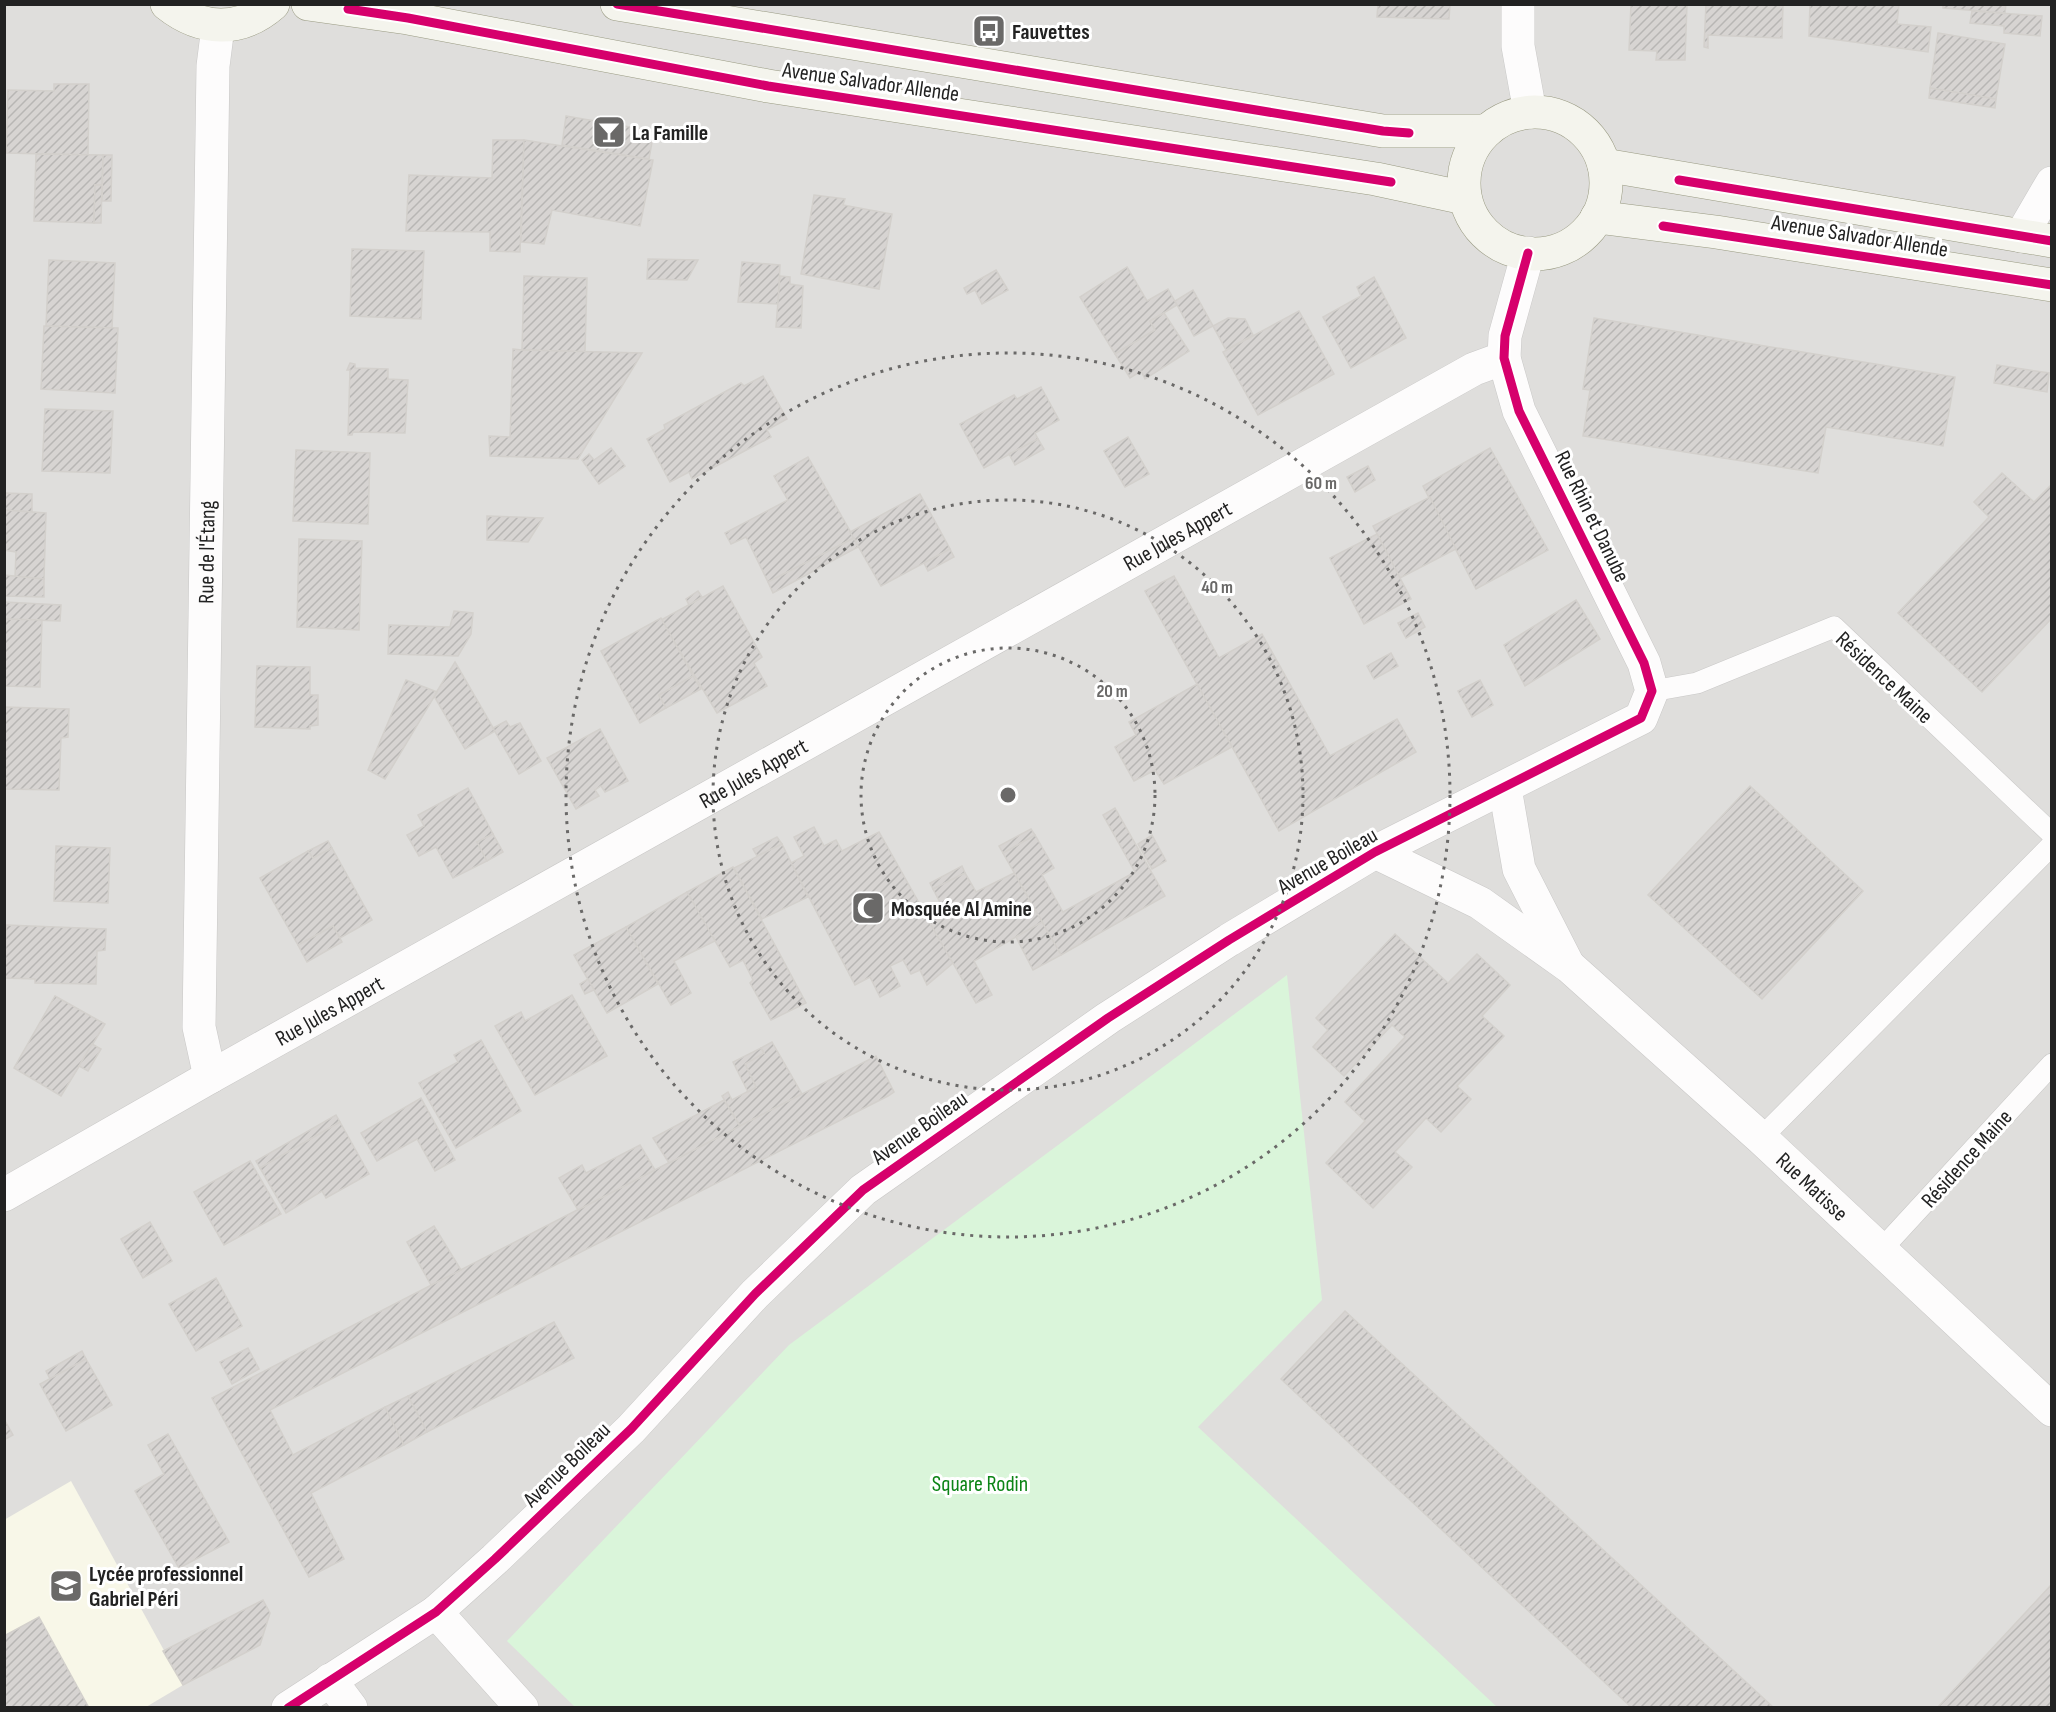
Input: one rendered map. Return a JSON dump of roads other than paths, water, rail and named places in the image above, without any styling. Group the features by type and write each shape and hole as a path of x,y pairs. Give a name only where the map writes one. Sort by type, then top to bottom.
{"main road":[{"path":"167,4 182,16 199,24 218,27 260,16 273,4"},
{"name":"Avenue Salvador Allende","path":"308,4 408,18 768,86 1376,179 1465,198"},
{"name":"Avenue Salvador Allende","path":"617,4 1383,131 1409,133 1486,130"},
{"path":"1530,112 1550,113 1568,120 1585,132 1597,147 1604,165 1606,183 1604,201 1597,217 1585,234 1568,246 1549,252 1528,254 1507,249 1488,236 1473,220 1465,198 1463,180 1466,162 1474,145 1486,130 1507,117 1530,112"},
{"name":"Avenue Salvador Allende","path":"1604,165 2036,238"},
{"name":"Avenue Salvador Allende","path":"1597,217 1716,232 2052,285"}],"street":[{"path":"1518,4 1518,46 1530,112"},
{"name":"Rue de l'Étang","path":"210,1077 199,1027 213,66 218,27"},
{"path":"2036,238 2052,183"},
{"path":"1504,358 1507,327 1528,254"},
{"name":"Rue Jules Appert","path":"4,1195 210,1077 1474,369 1504,358"},
{"name":"Rue Rhin et Danube","path":"1504,358 1519,411 1644,663 1652,691"},
{"name":"Avenue Boileau","path":"288,1707 436,1612 631,1429 755,1294 863,1190 1108,1018 1229,940 1375,852 1641,718 1652,691"},
{"path":"1505,788 1519,869 1570,967"},
{"path":"1375,852 1480,903 1570,967"},
{"name":"Rue Matisse","path":"1570,967 1761,1138 2052,1410"},
{"path":"436,1612 522,1707"},
{"path":"330,1680 351,1707"}],"lane":[{"name":"Résidence Maine","path":"1652,691 1697,683 1834,627 2052,834"},
{"path":"1761,1138 2052,844"},
{"name":"Résidence Maine","path":"1880,1251 2052,1064"}],"place":[{"name":"Fauvettes","path":"989,31"},
{"name":"La Famille","path":"609,132"},
{"name":"Mosquée Al Amine","path":"868,908"},
{"name":"Lycée professionnel Gabriel Péri","path":"66,1586"}],"park label":[{"name":"Square Rodin","path":"980,1483"}]}
